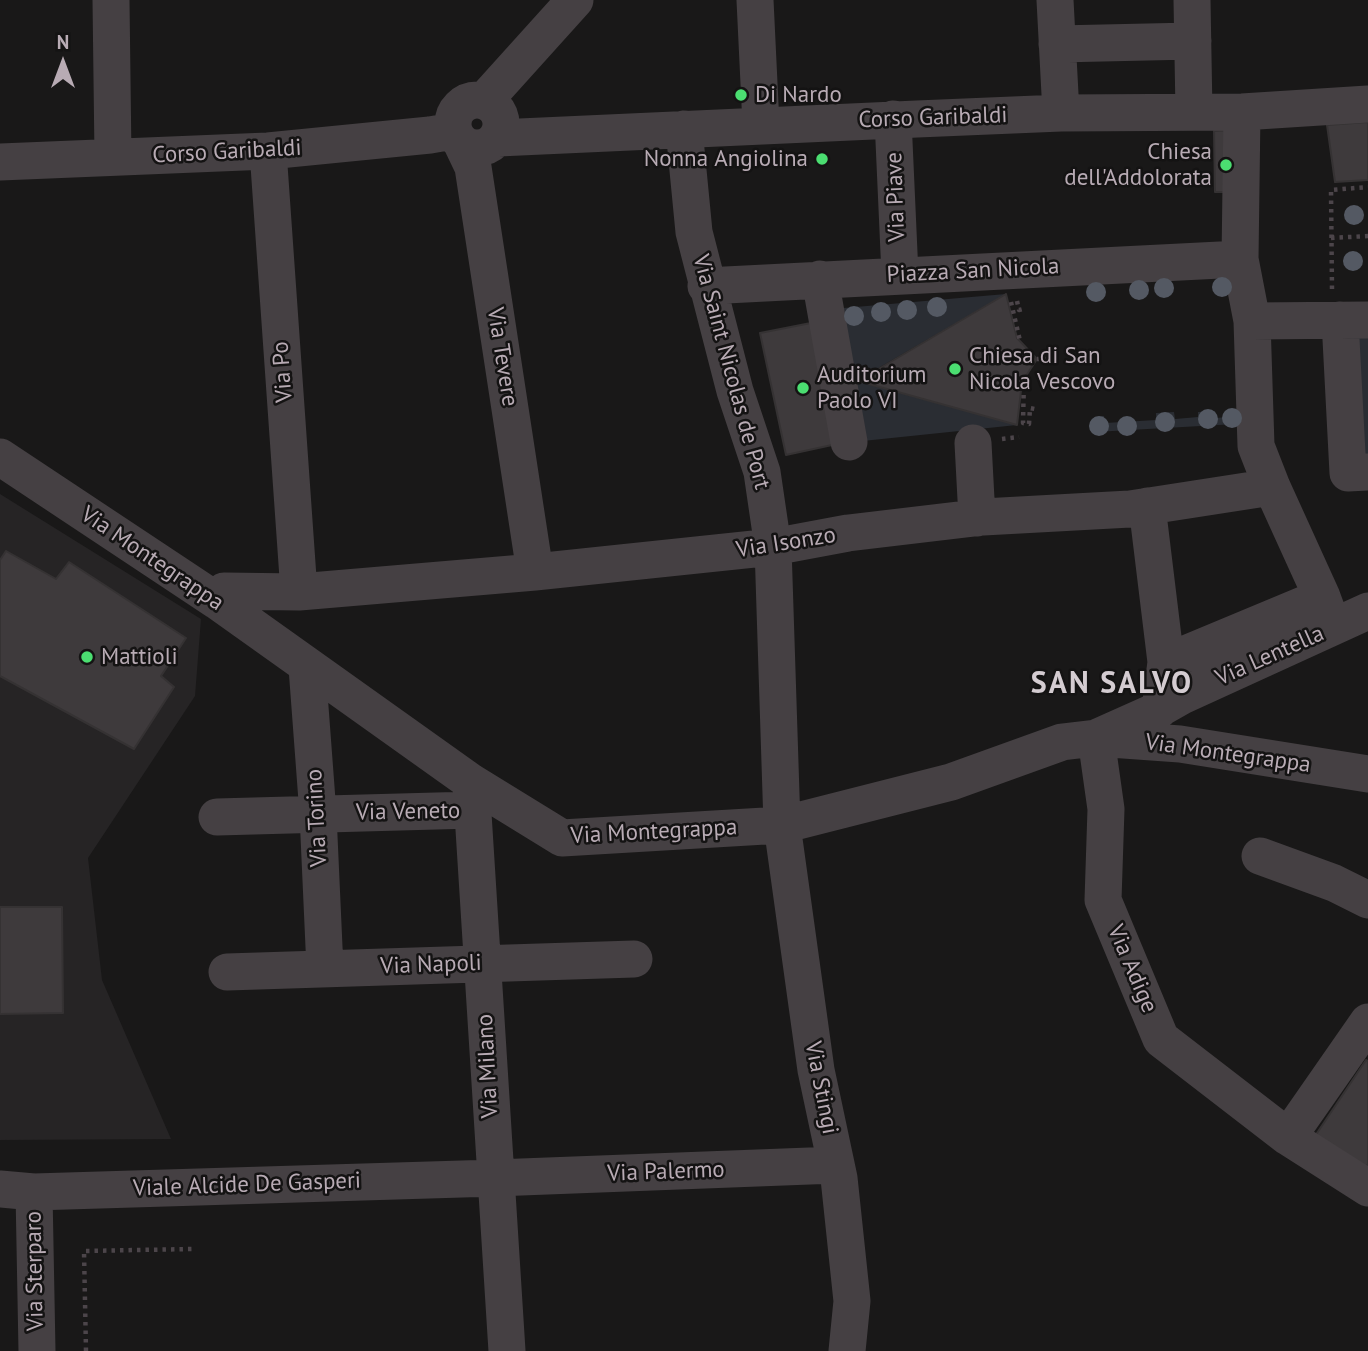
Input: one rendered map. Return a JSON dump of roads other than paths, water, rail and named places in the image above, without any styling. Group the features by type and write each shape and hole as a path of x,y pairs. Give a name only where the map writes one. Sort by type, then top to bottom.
{"street":[{"path":"111,0 113,157"},
{"path":"484,101 575,0"},
{"path":"755,0 761,125"},
{"path":"1055,0 1061,113"},
{"path":"1192,0 1194,112"},
{"path":"1057,44 1193,41"},
{"path":"470,101 484,101 491,104 502,123 498,138 485,148 477,149 458,137 454,116 458,109 470,101"},
{"name":"Corso Garibaldi","path":"498,138 1061,113 1242,112 1368,104"},
{"path":"1166,662 1328,612 1256,446 1252,321 1240,259 1242,112"},
{"name":"Via Piave","path":"893,120 900,275"},
{"name":"Via Saint Nicolas de Port","path":"684,129 694,232 735,391 762,472 773,547 782,825"},
{"name":"Corso Garibaldi","path":"0,162 268,151 430,135 458,137"},
{"name":"Via Tevere","path":"458,137 473,167 536,572"},
{"name":"Via Po","path":"268,151 299,592"},
{"name":"Piazza San Nicola","path":"706,286 1240,259"},
{"path":"820,279 849,442"},
{"path":"1252,321 1347,310 1348,473 1368,472"},
{"path":"974,443 977,518"},
{"name":"Via Montegrappa","path":"0,457 261,633 472,796 562,838 782,825 951,782 1062,742 1096,738 1180,744 1368,774"},
{"name":"Via Isonzo","path":"216,601 225,591 299,592 536,572 773,547 848,533 977,518 1147,506 1272,487"},
{"path":"1147,506 1166,662 1160,709"},
{"path":"261,633 299,592"},
{"name":"Via Lentella","path":"1096,738 1160,709 1328,612 1368,611"},
{"name":"Via Torino","path":"307,667 318,814 325,969"},
{"name":"Via Adige","path":"1096,738 1106,808 1103,900 1161,1039 1288,1137 1368,1188"},
{"name":"Via Veneto","path":"216,817 318,814 472,796"},
{"name":"Via Milano","path":"472,796 507,1351"},
{"name":"Via Stingi","path":"782,825 816,1070 836,1165 852,1301 847,1351"},
{"path":"1260,856 1334,883 1368,900"},
{"name":"Via Napoli","path":"227,972 634,959"},
{"path":"1288,1137 1368,1022"},
{"name":"Via Palermo","path":"495,1178 836,1165"},
{"name":"Viale Alcide De Gasperi","path":"17,1190 495,1178"},
{"name":"Via Sterparo","path":"17,1190 37,1351"}],"place":[{"name":"Di Nardo","path":"741,95"},
{"name":"Nonna Angiolina","path":"822,159"},
{"name":"Chiesa dell'Addolorata","path":"1226,165"},
{"name":"Chiesa di San Nicola Vescovo","path":"955,369"},
{"name":"Auditorium Paolo VI","path":"803,388"},
{"name":"Mattioli","path":"87,657"}],"district":[{"name":"SAN SALVO","path":"1112,684"}]}
